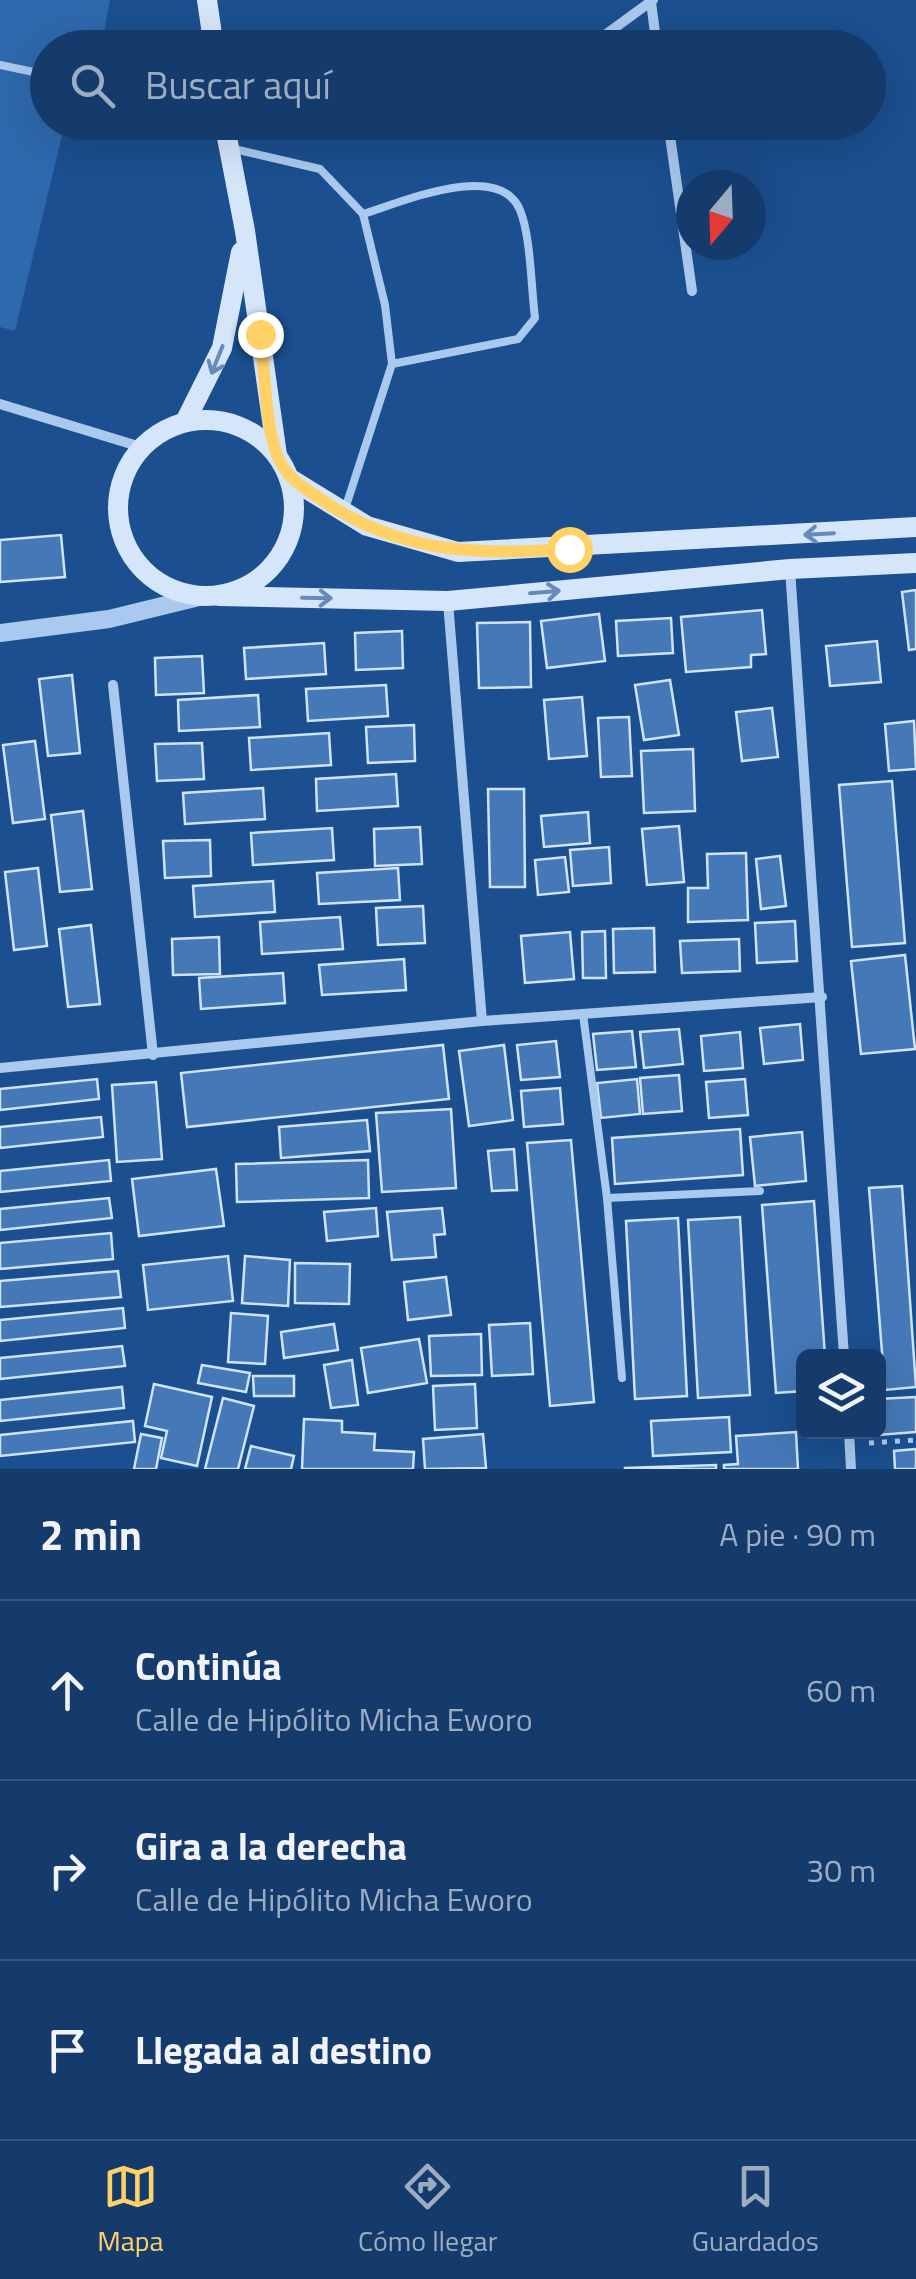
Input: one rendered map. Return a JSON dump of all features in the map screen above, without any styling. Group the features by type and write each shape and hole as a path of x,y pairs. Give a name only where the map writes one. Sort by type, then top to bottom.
{"main road":[{"path":"207,0 211,30"},
{"path":"211,596 261,578 282,554 294,509 289,478 277,455 245,231 227,140"},
{"path":"185,422 222,348 245,231"},
{"path":"277,455 251,432 219,420 185,422 159,432 141,447 119,489 122,537 149,576 175,591 211,596 448,600 790,569 916,563"},
{"path":"289,478 344,513 389,535 458,552 916,527"}],"street":[{"path":"612,30 652,1 655,30"},
{"path":"671,140 692,291"},
{"path":"0,404 141,447"},
{"path":"790,569 844,1349"},
{"path":"0,633 109,619 211,596"},
{"path":"448,600 482,1021"},
{"path":"113,685 153,1054"},
{"path":"0,1068 482,1021 822,998"},
{"path":"849,1439 851,1469"}],"lane":[{"path":"0,66 30,72"},
{"path":"228,148 320,169 362,214 385,305 392,364 344,513"},
{"path":"362,214 475,182 498,188 519,208 536,318 518,339 392,364"},
{"path":"583,1014 608,1198 622,1378"},
{"path":"608,1198 760,1191"}],"path":[{"path":"850,1444 916,1440"}],"shaded area":[{"path":"0,0 110,0 104,30 30,30 30,140 61,140 15,331 0,327"}],"building":[{"path":"61,535 65,577 0,582 0,540"},
{"path":"916,590 916,649 909,650 902,592"},
{"path":"762,610 766,654 751,655 751,667 686,672 681,617"},
{"path":"599,614 605,661 547,668 541,621"},
{"path":"671,618 673,653 618,656 616,621"},
{"path":"530,622 531,687 479,688 477,623"},
{"path":"402,631 403,668 356,670 355,633"},
{"path":"877,641 881,682 830,686 826,646"},
{"path":"324,643 326,674 246,679 244,648"},
{"path":"202,656 204,693 156,695 155,658"},
{"path":"72,675 80,753 48,756 39,679"},
{"path":"670,680 679,735 644,740 635,685"},
{"path":"386,685 388,716 308,721 306,689"},
{"path":"258,695 260,727 179,731 178,700"},
{"path":"582,697 587,756 549,759 544,700"},
{"path":"772,708 778,757 742,761 736,712"},
{"path":"629,717 632,776 601,777 598,718"},
{"path":"914,721 916,769 889,771 885,724"},
{"path":"414,725 415,761 368,763 366,727"},
{"path":"329,733 331,765 251,770 249,738"},
{"path":"35,741 45,819 13,823 3,745"},
{"path":"202,743 204,779 157,781 155,744"},
{"path":"693,749 695,811 644,813 641,751"},
{"path":"396,774 398,806 317,811 316,779"},
{"path":"892,781 905,943 852,947 839,785"},
{"path":"263,788 265,819 185,824 183,793"},
{"path":"488,789 524,789 525,887 490,887"},
{"path":"83,811 92,889 60,892 51,815"},
{"path":"588,812 590,843 544,847 541,816"},
{"path":"679,826 684,882 647,885 642,829"},
{"path":"420,827 422,864 375,866 374,829"},
{"path":"332,828 334,860 253,865 251,833"},
{"path":"210,840 211,876 165,878 163,841"},
{"path":"609,847 611,883 573,886 570,850"},
{"path":"746,853 748,920 688,922 688,888 708,888 707,854"},
{"path":"780,856 786,906 761,909 756,859"},
{"path":"565,857 569,892 538,895 535,860"},
{"path":"38,868 47,946 14,950 5,872"},
{"path":"398,868 400,900 319,904 317,873"},
{"path":"273,881 275,912 195,917 193,886"},
{"path":"423,906 425,943 378,945 376,908"},
{"path":"340,917 343,949 262,954 260,922"},
{"path":"795,921 797,961 757,963 755,923"},
{"path":"91,925 100,1004 68,1007 59,929"},
{"path":"654,928 655,972 614,973 613,929"},
{"path":"605,931 606,978 583,978 582,932"},
{"path":"570,932 574,979 525,983 521,936"},
{"path":"219,937 220,974 173,975 172,939"},
{"path":"739,939 740,971 682,973 680,941"},
{"path":"905,955 915,1049 861,1054 851,961"},
{"path":"404,959 406,990 322,995 319,965"},
{"path":"283,973 285,1003 201,1009 199,978"},
{"path":"800,1024 803,1060 764,1064 760,1028"},
{"path":"679,1029 683,1064 644,1068 640,1032"},
{"path":"632,1031 636,1067 597,1070 593,1034"},
{"path":"740,1032 743,1068 704,1071 701,1036"},
{"path":"556,1041 560,1077 521,1080 517,1045"},
{"path":"443,1045 449,1099 187,1127 181,1073"},
{"path":"504,1045 513,1120 469,1126 459,1051"},
{"path":"679,1075 682,1111 643,1114 640,1078"},
{"path":"97,1079 99,1099 0,1110 0,1089"},
{"path":"637,1079 640,1114 601,1118 597,1083"},
{"path":"745,1079 748,1115 709,1118 706,1082"},
{"path":"156,1082 162,1159 117,1162 112,1085"},
{"path":"560,1088 563,1124 524,1127 521,1091"},
{"path":"451,1109 456,1188 382,1192 376,1113"},
{"path":"101,1117 103,1137 0,1148 0,1127"},
{"path":"367,1120 370,1151 281,1158 279,1127"},
{"path":"740,1129 743,1175 615,1184 612,1138"},
{"path":"802,1132 806,1181 755,1186 750,1137"},
{"path":"571,1140 594,1402 550,1406 527,1143"},
{"path":"514,1149 517,1190 492,1191 488,1151"},
{"path":"109,1160 111,1181 0,1192 0,1171"},
{"path":"368,1160 369,1198 237,1202 236,1164"},
{"path":"216,1169 224,1226 139,1236 132,1179"},
{"path":"902,1186 916,1387 886,1390 886,1349 882,1349 869,1188"},
{"path":"109,1198 112,1218 0,1230 0,1209"},
{"path":"814,1201 825,1349 796,1349 796,1392 776,1393 762,1205"},
{"path":"376,1208 378,1236 327,1241 324,1212"},
{"path":"442,1208 445,1234 434,1235 436,1257 392,1260 387,1212"},
{"path":"740,1217 750,1395 698,1398 688,1220"},
{"path":"678,1218 687,1396 635,1399 626,1221"},
{"path":"111,1233 113,1259 0,1269 0,1243"},
{"path":"228,1256 233,1301 148,1310 143,1265"},
{"path":"245,1256 290,1260 288,1306 242,1303"},
{"path":"295,1263 350,1264 349,1304 295,1303"},
{"path":"118,1271 121,1297 0,1307 0,1281"},
{"path":"446,1277 451,1315 408,1320 404,1282"},
{"path":"123,1308 125,1328 0,1341 0,1320"},
{"path":"231,1313 268,1316 265,1364 228,1362"},
{"path":"530,1323 533,1374 492,1376 489,1325"},
{"path":"334,1324 338,1350 284,1358 281,1332"},
{"path":"481,1334 482,1375 431,1376 429,1336"},
{"path":"419,1339 427,1383 368,1393 361,1348"},
{"path":"122,1346 125,1366 0,1379 0,1358"},
{"path":"352,1360 358,1405 331,1408 324,1365"},
{"path":"202,1365 250,1373 246,1392 198,1383"},
{"path":"253,1376 294,1376 294,1396 254,1396"},
{"path":"154,1384 212,1397 197,1466 161,1458 167,1431 145,1426"},
{"path":"475,1384 477,1428 435,1430 433,1386"},
{"path":"122,1387 124,1408 0,1421 0,1400"},
{"path":"916,1397 916,1432 886,1434 886,1399"},
{"path":"223,1398 254,1406 238,1469 205,1469"},
{"path":"729,1417 731,1452 653,1456 651,1421"},
{"path":"304,1419 342,1421 342,1432 375,1434 374,1450 414,1452 413,1469 302,1469"},
{"path":"133,1421 135,1442 0,1456 0,1435"},
{"path":"796,1432 798,1469 724,1469 724,1465 738,1464 736,1436"},
{"path":"141,1434 162,1438 156,1469 134,1469"},
{"path":"483,1434 486,1468 425,1469 423,1439"},
{"path":"251,1446 294,1456 291,1469 245,1469"},
{"path":"916,1449 916,1469 895,1469 894,1451"},
{"path":"716,1465 716,1469 625,1469 625,1468"}],"route":[{"path":"260,334 277,455 289,478 367,526 421,545 458,552 569,549"}]}
